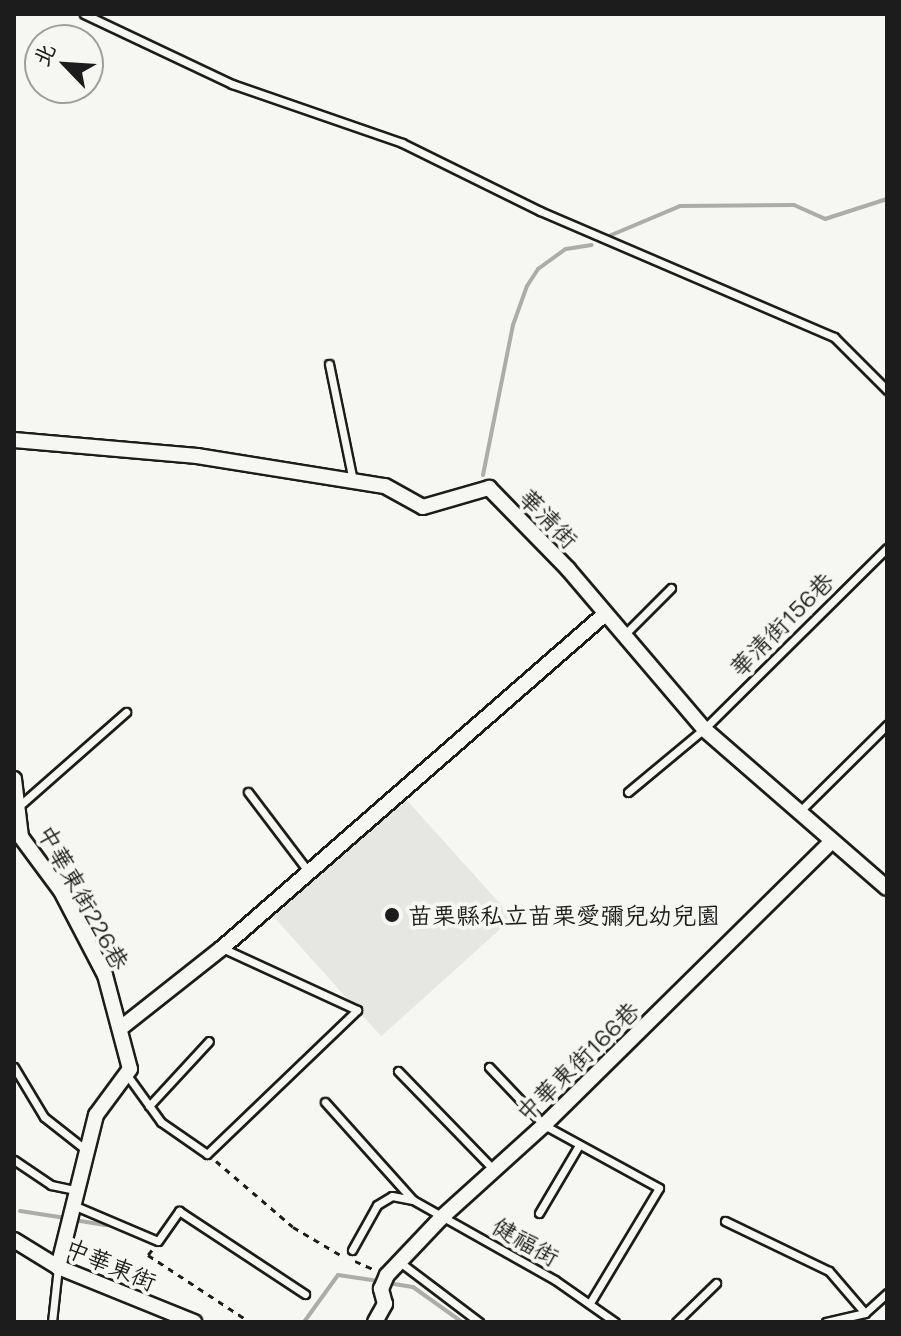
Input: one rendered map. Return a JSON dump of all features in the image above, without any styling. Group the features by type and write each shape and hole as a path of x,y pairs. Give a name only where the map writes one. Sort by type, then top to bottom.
{"street":[{"name":"華清街","path":"14,440 197,456 385,486 423,507 489,488 625,634 704,729 887,887"},
{"path":"122,1027 222,948 605,614"},
{"name":"中華東街226巷","path":"14,779 21,837 79,922 122,1027 127,1075"},
{"name":"中華東街166巷","path":"384,1282 441,1218 544,1125 832,841"},
{"path":"58,1267 96,1115 116,1083 127,1075"},
{"name":"中華東街","path":"14,1240 58,1267 193,1322"},
{"path":"375,1322 385,1304 384,1282"}],"lane":[{"path":"84,14 232,84 402,143 540,211 834,337 887,390"},
{"path":"329,364 353,481"},
{"name":"華清街156巷","path":"628,792 704,729 887,548"},
{"path":"625,634 671,588"},
{"path":"18,807 126,712"},
{"path":"799,812 887,725"},
{"path":"248,792 308,871"},
{"path":"127,1075 161,1122 207,1154 357,1010 222,948"},
{"path":"149,1106 209,1041"},
{"path":"14,1067 44,1117 86,1150"},
{"path":"489,1067 544,1125 659,1188 590,1303"},
{"path":"398,1071 493,1169"},
{"name":"健福街","path":"325,1102 413,1200 590,1303 615,1322"},
{"path":"539,1213 579,1145"},
{"path":"14,1160 73,1202 158,1241 179,1211 305,1294"},
{"path":"352,1250 377,1205 392,1196 413,1200"},
{"path":"725,1221 829,1271 865,1313"},
{"path":"401,1263 479,1322"},
{"path":"52,1322 58,1267"},
{"path":"676,1322 716,1283"},
{"path":"826,1322 865,1313 887,1293"},
{"path":"683,1315 691,1322"}],"path":[{"path":"207,1154 293,1227 384,1282"},
{"path":"158,1241 148,1255 250,1322"}],"shaded area":[{"name":"苗栗縣私立苗栗愛彌兒幼兒園","path":"403,796 513,918 381,1036 271,914"}],"waterway":[{"path":"609,236 680,206 794,205 825,219 887,199"},
{"path":"483,475 513,325 527,286 538,269 566,249 592,245"},
{"path":"20,1211 65,1218"},
{"path":"74,1220 107,1225"},
{"path":"304,1322 338,1275 379,1281"},
{"path":"388,1283 413,1287 462,1322"}],"place":[{"name":"苗栗縣私立苗栗愛彌兒幼兒園","path":"392,915"}]}
